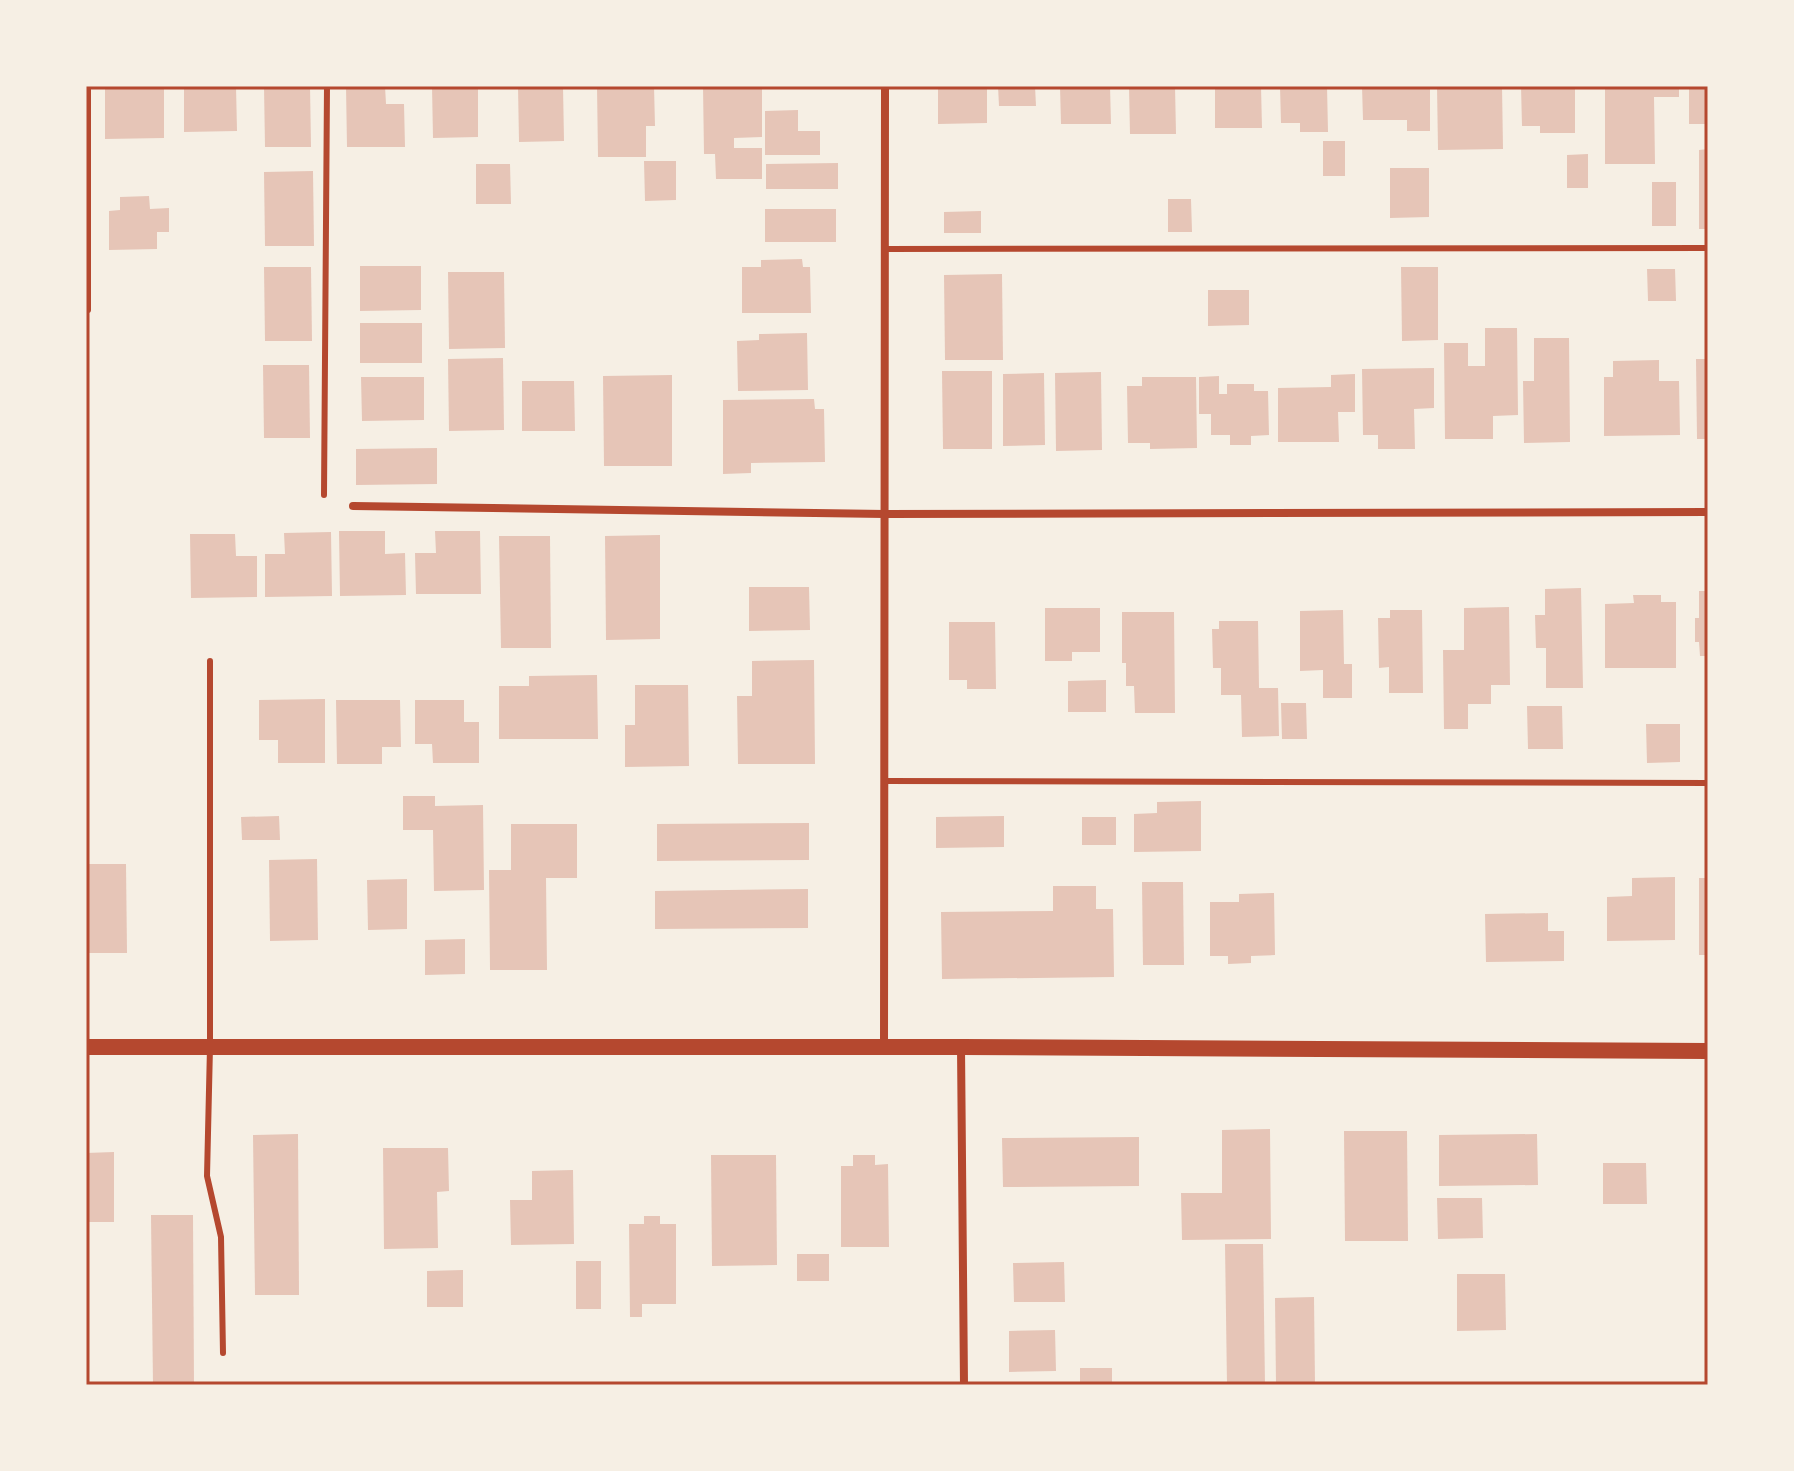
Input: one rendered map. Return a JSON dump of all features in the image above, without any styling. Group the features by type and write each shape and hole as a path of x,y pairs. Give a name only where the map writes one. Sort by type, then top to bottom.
{"main road":[{"path":"86,1047 1708,1051"}],"street":[{"path":"884,1047 885,86"},
{"path":"353,506 885,514 1708,512"},
{"path":"961,1047 964,1385"}],"lane":[{"path":"88,86 88,310"},
{"path":"324,495 327,86"},
{"path":"885,249 1708,248"},
{"path":"210,661 207,1176 221,1237 223,1353"},
{"path":"884,781 1708,783"}],"building":[{"path":"105,86 164,86 164,138 105,139"},
{"path":"184,86 236,86 237,131 184,132"},
{"path":"264,86 310,86 311,147 265,147"},
{"path":"346,86 385,86 386,104 404,104 405,147 347,147"},
{"path":"432,86 478,86 478,137 433,138"},
{"path":"518,86 563,86 564,141 519,142"},
{"path":"597,86 654,86 655,126 646,126 646,157 598,157"},
{"path":"703,86 762,86 762,137 734,138 734,148 762,148 762,179 716,179 715,154 704,154"},
{"path":"938,86 987,86 987,123 938,124"},
{"path":"998,86 1035,86 1036,106 999,106"},
{"path":"1060,86 1110,86 1111,124 1061,124"},
{"path":"1129,86 1175,86 1176,134 1130,134"},
{"path":"1215,86 1261,86 1262,128 1215,128"},
{"path":"1280,86 1327,86 1328,132 1300,132 1300,123 1281,123"},
{"path":"1362,86 1430,86 1430,131 1407,131 1407,120 1363,120"},
{"path":"1437,86 1502,86 1503,149 1438,150"},
{"path":"1521,86 1575,86 1575,133 1540,133 1540,126 1522,126"},
{"path":"1605,86 1679,86 1679,97 1654,97 1655,164 1605,164"},
{"path":"1689,86 1708,86 1708,124 1689,124"},
{"path":"798,110 798,131 820,131 820,155 765,155 765,111"},
{"path":"1323,141 1345,141 1345,176 1323,176"},
{"path":"1708,149 1708,229 1699,229 1699,150"},
{"path":"1588,154 1588,188 1567,188 1567,155"},
{"path":"644,161 676,161 676,200 645,201"},
{"path":"838,163 838,189 766,189 766,164"},
{"path":"476,164 510,164 511,204 476,204"},
{"path":"1390,168 1429,168 1429,217 1390,218"},
{"path":"313,171 314,246 265,246 264,172"},
{"path":"1652,182 1676,182 1676,226 1652,226"},
{"path":"149,196 150,209 169,208 169,232 157,232 157,249 109,250 109,211 120,210 120,197"},
{"path":"1168,199 1191,199 1192,232 1168,232"},
{"path":"765,209 836,209 836,242 765,242"},
{"path":"981,211 981,233 944,233 944,212"},
{"path":"802,259 803,267 810,267 811,313 742,313 742,267 761,267 761,260"},
{"path":"360,266 421,266 421,310 360,311"},
{"path":"264,267 311,267 312,341 265,341"},
{"path":"1401,267 1438,267 1438,340 1402,341"},
{"path":"1647,269 1675,269 1676,301 1648,301"},
{"path":"448,272 504,272 505,348 449,349"},
{"path":"1002,274 1003,360 945,360 944,275"},
{"path":"1208,290 1249,290 1249,325 1208,326"},
{"path":"360,323 422,323 422,363 360,363"},
{"path":"1485,328 1517,328 1518,415 1493,416 1493,439 1445,439 1444,343 1468,343 1468,366 1485,366"},
{"path":"807,333 808,390 738,391 737,341 759,340 759,334"},
{"path":"1534,338 1569,338 1570,442 1524,443 1523,381 1534,381"},
{"path":"503,358 504,430 449,431 448,359"},
{"path":"1696,359 1708,359 1708,439 1697,439"},
{"path":"1659,360 1659,381 1679,381 1680,435 1604,436 1604,377 1613,377 1613,361"},
{"path":"263,365 309,365 310,438 264,438"},
{"path":"1434,368 1434,408 1414,409 1415,449 1378,449 1378,435 1363,435 1362,369"},
{"path":"942,371 992,371 992,449 943,449"},
{"path":"1101,372 1102,450 1056,451 1055,373"},
{"path":"1044,373 1045,445 1003,446 1003,374"},
{"path":"1355,374 1355,412 1338,412 1339,442 1278,442 1278,388 1331,387 1331,375"},
{"path":"672,375 672,466 604,466 603,376"},
{"path":"1219,376 1219,394 1227,394 1227,384 1254,384 1254,391 1268,391 1269,435 1251,436 1251,445 1230,445 1230,435 1211,435 1211,414 1199,414 1199,377"},
{"path":"361,377 424,377 424,420 362,421"},
{"path":"1142,377 1196,377 1197,448 1150,449 1150,443 1128,443 1127,386 1142,386"},
{"path":"522,381 574,381 575,431 522,431"},
{"path":"814,399 815,409 824,409 825,462 751,463 751,473 723,474 723,400"},
{"path":"437,448 437,484 356,485 356,449"},
{"path":"339,531 385,531 385,554 405,553 406,595 340,596"},
{"path":"435,531 480,531 481,594 416,594 415,553 436,553"},
{"path":"331,532 332,596 265,597 265,554 285,554 284,533"},
{"path":"190,534 235,534 236,556 257,556 257,597 191,598"},
{"path":"660,535 660,639 606,640 605,536"},
{"path":"499,536 550,536 551,648 501,648"},
{"path":"749,587 809,587 810,630 749,631"},
{"path":"1581,588 1583,688 1546,688 1546,648 1536,648 1535,615 1545,615 1545,589"},
{"path":"1699,591 1708,591 1708,656 1700,656 1699,642 1695,642"},
{"path":"1633,595 1661,595 1661,602 1676,602 1676,668 1605,668 1605,604 1634,603"},
{"path":"1509,607 1510,685 1491,685 1491,704 1468,704 1468,729 1444,729 1443,650 1464,650 1464,608"},
{"path":"1045,608 1100,608 1100,652 1072,652 1072,661 1045,661"},
{"path":"1343,610 1344,664 1352,664 1352,698 1323,698 1323,670 1300,671 1300,611"},
{"path":"1390,610 1422,610 1423,693 1389,693 1389,667 1379,668 1378,618 1390,618"},
{"path":"1122,612 1174,612 1175,713 1135,713 1134,686 1126,686 1126,663 1122,663"},
{"path":"1219,621 1258,621 1259,688 1278,688 1279,736 1242,737 1241,695 1221,695 1221,668 1213,668 1212,629 1219,629"},
{"path":"949,622 995,622 996,689 967,689 967,680 949,680"},
{"path":"814,660 815,764 738,764 737,696 752,696 752,661"},
{"path":"597,675 598,739 499,739 499,686 529,686 529,676"},
{"path":"1106,680 1106,712 1068,712 1068,681"},
{"path":"635,685 688,685 689,766 625,767 625,725 635,725"},
{"path":"325,699 325,763 278,763 278,740 259,740 259,700"},
{"path":"336,700 400,700 401,747 382,747 382,764 337,764"},
{"path":"415,700 464,700 464,722 479,722 479,763 433,763 432,744 415,744"},
{"path":"1281,703 1306,703 1307,739 1282,739"},
{"path":"1527,706 1562,706 1563,749 1528,749"},
{"path":"1646,724 1680,724 1680,762 1647,763"},
{"path":"403,796 435,796 435,806 483,805 484,890 434,891 433,830 403,830"},
{"path":"1201,801 1201,851 1134,852 1134,814 1157,813 1157,802"},
{"path":"279,816 280,840 242,840 241,817"},
{"path":"1004,816 1004,847 936,848 936,817"},
{"path":"1082,817 1116,817 1116,845 1082,845"},
{"path":"809,823 809,860 657,861 657,824"},
{"path":"511,824 577,824 577,878 546,878 547,970 490,970 489,870 511,870"},
{"path":"317,859 318,940 270,941 269,860"},
{"path":"86,864 126,864 127,953 86,953"},
{"path":"1675,877 1675,940 1607,941 1607,897 1632,896 1632,878"},
{"path":"1699,878 1708,878 1708,955 1699,955"},
{"path":"407,879 407,929 368,930 367,880"},
{"path":"1142,882 1183,882 1184,965 1143,965"},
{"path":"1053,886 1096,886 1096,909 1113,909 1114,977 942,979 941,912 1053,911"},
{"path":"808,889 808,928 655,929 655,891"},
{"path":"1274,893 1275,955 1251,956 1251,963 1228,964 1228,956 1210,956 1210,902 1239,902 1239,894"},
{"path":"1548,913 1548,931 1564,931 1564,961 1486,962 1485,914"},
{"path":"465,939 465,974 425,975 425,940"},
{"path":"1270,1129 1271,1239 1182,1240 1181,1193 1222,1193 1222,1130"},
{"path":"1344,1131 1407,1131 1408,1241 1345,1241"},
{"path":"298,1134 299,1295 255,1295 253,1135"},
{"path":"1537,1134 1538,1185 1439,1186 1439,1135"},
{"path":"1139,1137 1139,1186 1003,1187 1002,1138"},
{"path":"383,1148 448,1148 449,1191 437,1192 438,1248 384,1249"},
{"path":"114,1152 114,1222 86,1222 86,1153"},
{"path":"711,1155 776,1155 777,1265 712,1266"},
{"path":"853,1155 875,1155 875,1165 888,1164 889,1247 841,1247 841,1166 853,1166"},
{"path":"1603,1163 1646,1163 1647,1204 1603,1204"},
{"path":"573,1170 574,1244 511,1245 510,1200 532,1200 532,1171"},
{"path":"1437,1198 1482,1198 1483,1238 1438,1239"},
{"path":"151,1215 193,1215 194,1385 153,1385"},
{"path":"644,1216 660,1216 660,1224 676,1224 676,1304 642,1304 642,1317 630,1317 629,1224 644,1224"},
{"path":"1225,1244 1263,1244 1265,1385 1227,1385"},
{"path":"797,1254 829,1254 829,1281 797,1281"},
{"path":"576,1261 601,1261 601,1309 576,1309"},
{"path":"1064,1262 1065,1302 1014,1302 1013,1263"},
{"path":"463,1270 463,1307 427,1307 427,1271"},
{"path":"1457,1274 1505,1274 1506,1330 1457,1331"},
{"path":"1314,1297 1315,1385 1276,1385 1275,1298"},
{"path":"1055,1330 1056,1371 1009,1372 1009,1331"},
{"path":"1080,1368 1112,1368 1112,1385 1080,1385"}]}
